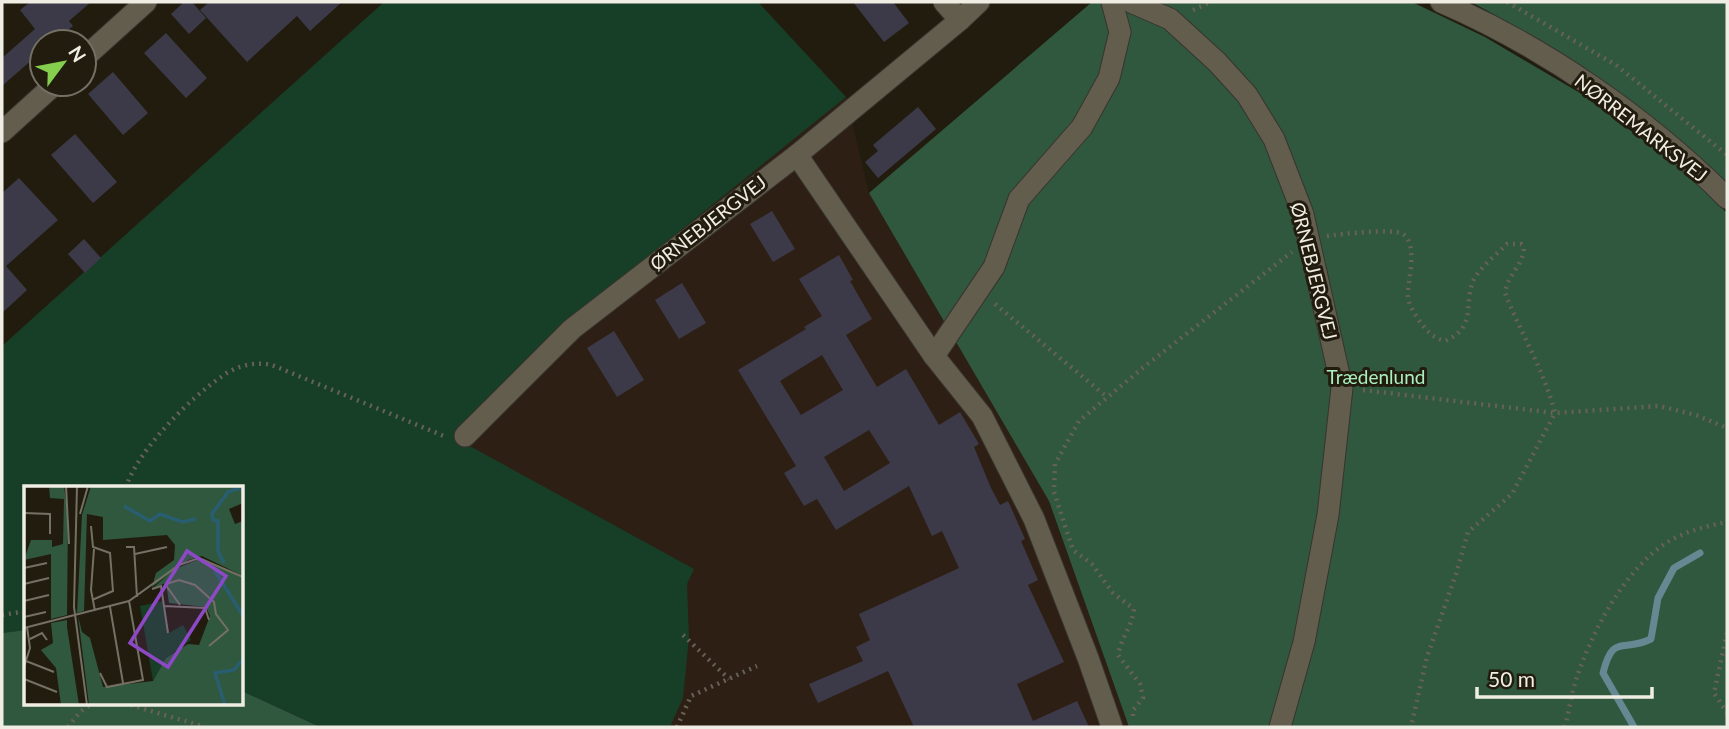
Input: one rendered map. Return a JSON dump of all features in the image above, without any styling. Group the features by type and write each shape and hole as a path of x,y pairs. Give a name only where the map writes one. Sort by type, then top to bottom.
{"street":[{"path":"98,45 146,2"},
{"path":"944,2 960,20"},
{"name":"ØRNEBJERGVEJ","path":"466,436 572,329 797,155 979,2"},
{"path":"934,356 994,267 1019,199 1082,127 1109,78 1120,32 1112,2"},
{"name":"ØRNEBJERGVEJ","path":"1131,2 1170,19 1217,62 1247,95 1274,139 1303,214 1342,388 1328,515 1304,642 1280,727"},
{"name":"NØRREMARKSVEJ","path":"1441,2 1473,16 1595,87 1703,173 1727,198"},
{"path":"2,132 40,98"},
{"path":"797,155 934,356 982,416 1034,519 1112,727"}],"path":[{"path":"1507,2 1616,65 1727,155"},
{"path":"1133,724 1133,710 1143,698 1140,684 1118,655 1120,642 1132,624 1134,609 1113,593 1092,564 1073,550 1054,492 1055,464 1079,421 1309,238 1391,230 1404,235 1408,240 1412,257 1408,298 1412,308 1426,331 1445,341 1458,334 1468,320 1475,277 1507,244 1521,244 1524,248 1522,262 1506,283 1504,293 1548,385 1555,413 1512,494 1468,532 1427,657 1411,727"},
{"path":"979,290 1107,397"},
{"path":"126,486 128,478 144,454 171,421 221,376 254,364 272,365 440,436 466,436"},
{"path":"1342,388 1555,413 1658,406 1696,415 1727,428"},
{"path":"1565,727 1576,680 1595,636 1612,603 1633,573 1651,554 1671,540 1693,529 1727,522"},
{"path":"2,615 24,613"},
{"path":"1727,633 1714,693 1727,713"},
{"path":"683,635 729,679"},
{"path":"677,727 691,696 757,666"},
{"path":"68,727 80,712 92,704"},
{"path":"127,704 205,727"}],"shaded area":[{"path":"384,2 758,2 846,97 869,193 1049,501 1129,727 320,727 243,691 243,486 24,486 24,630 2,633 2,346"}],"green space":[{"path":"384,2 758,2 846,97 567,322 457,439 694,569 687,584 689,637 683,698 670,727 320,727 243,691 243,486 24,486 24,630 2,633 2,346"},
{"name":"Trædenlund","path":"1092,2 1412,2 1485,37 1580,93 1678,166 1727,213 1727,727 1129,727 1049,501 869,193"},
{"path":"1471,2 1727,2 1727,182 1667,131 1605,84 1540,41"},
{"path":"24,630 24,704 243,704 243,691 320,727 2,727 2,633"}],"building":[{"path":"30,2 91,2 69,21 73,26 71,28 34,28 20,10"},
{"path":"184,2 192,2 206,18 189,34 171,14"},
{"path":"209,2 342,2 310,31 297,16 247,62 200,10"},
{"path":"853,2 893,2 909,23 884,42"},
{"path":"166,33 207,78 186,98 144,53"},
{"path":"28,35 28,63 2,86 2,58"},
{"path":"113,72 148,113 123,135 91,98 98,98 98,85"},
{"path":"918,107 936,129 878,178 865,162 878,151 873,145"},
{"path":"75,134 117,182 93,203 51,155"},
{"path":"19,178 58,220 6,266 27,290 2,313 2,193"},
{"path":"772,211 795,249 773,262 750,224"},
{"path":"84,239 101,258 85,273 68,254"},
{"path":"839,255 853,280 850,281 872,319 846,335 877,387 906,369 939,425 960,412 979,444 974,447 991,488 1000,505 1008,501 1025,539 1021,541 1038,580 1028,585 1064,662 1017,684 1033,721 1077,701 1089,727 914,727 888,671 818,703 809,684 863,661 856,647 870,640 859,614 959,568 942,531 932,536 909,486 836,530 817,499 804,506 784,473 796,466 738,370 806,329 804,327 822,316 799,279","holes":["822,355 843,390 801,415 780,381","869,430 890,463 844,491 824,457"]},
{"path":"682,283 706,323 679,339 655,300"},
{"path":"614,331 644,380 617,397 587,348"}],"waterway":[{"path":"1634,727 1603,673 1607,661 1615,648 1651,639 1658,598 1674,568 1700,553"}]}
